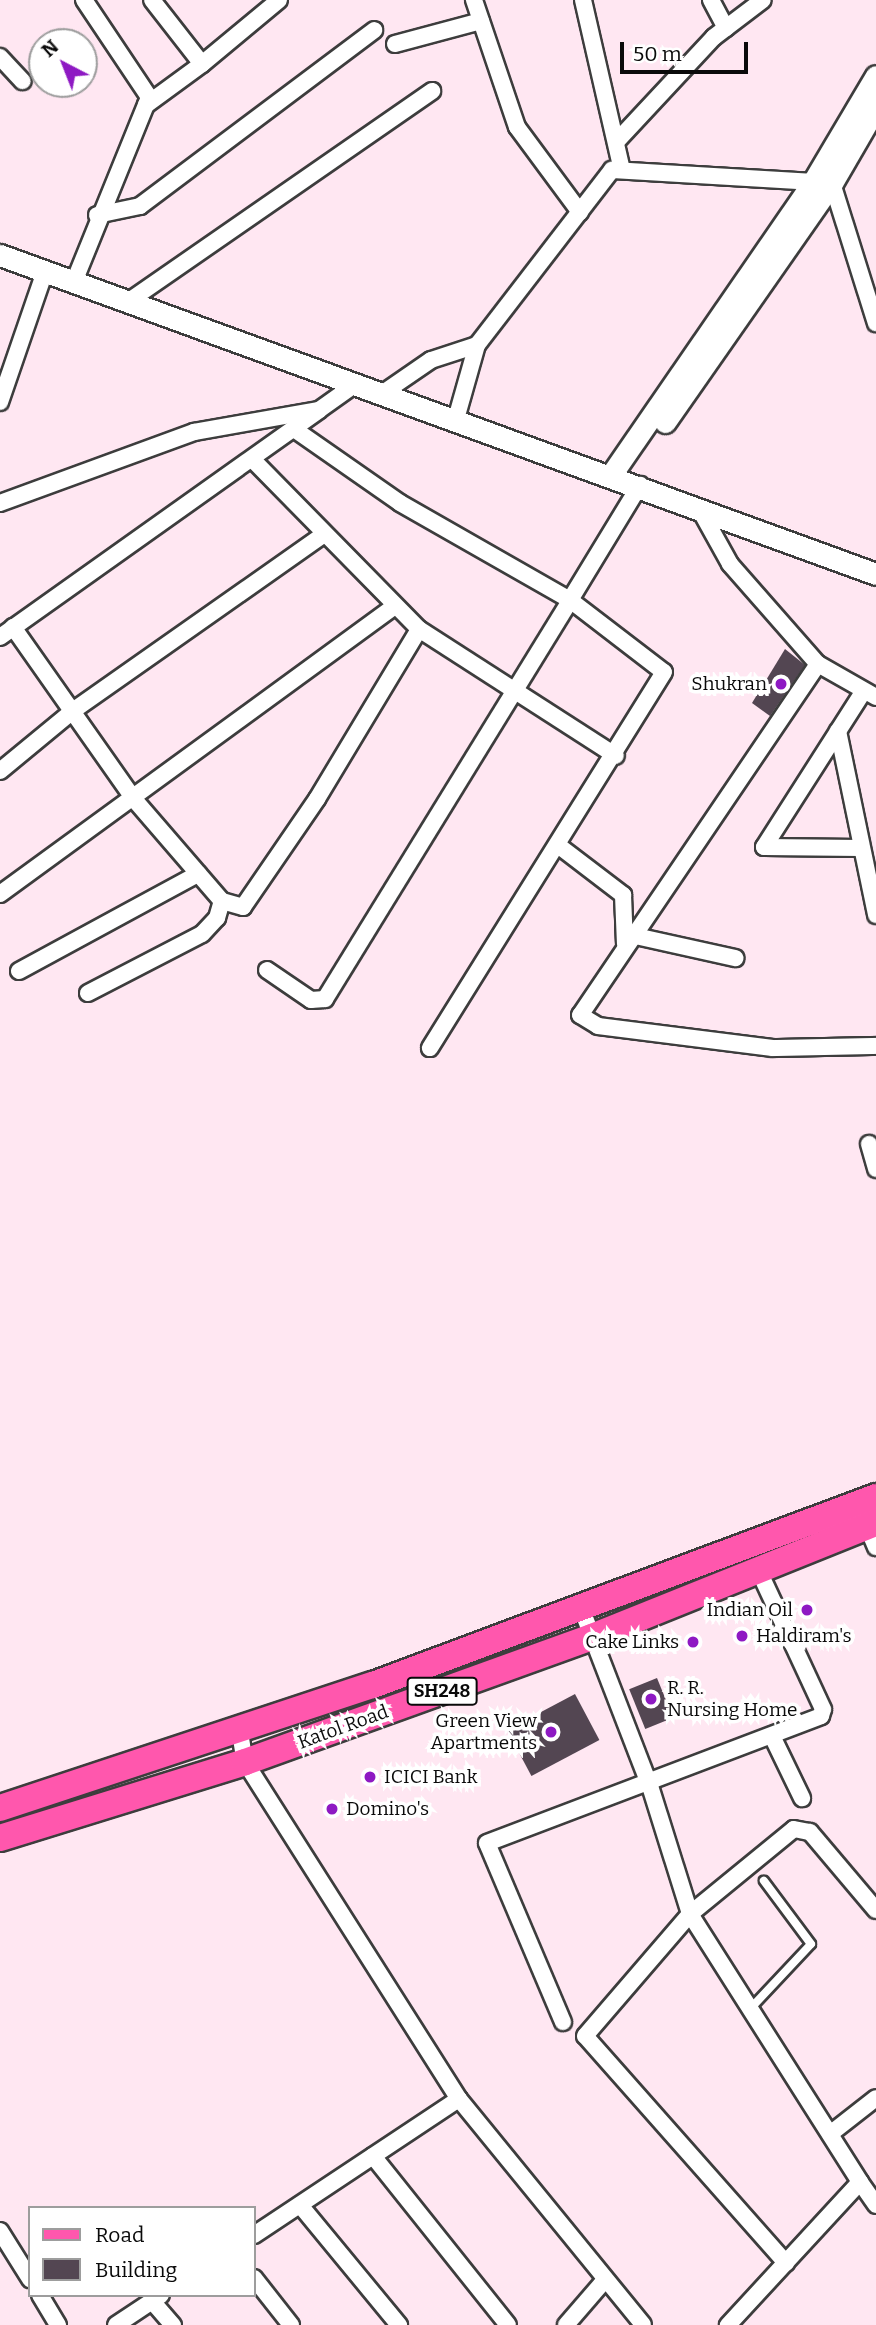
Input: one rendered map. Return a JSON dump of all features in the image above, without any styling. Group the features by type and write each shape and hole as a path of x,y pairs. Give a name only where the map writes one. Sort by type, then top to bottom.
{"main road":[{"name":"Katol Road","path":"0,1808 240,1732 582,1610 876,1497"},
{"name":"Katol Road","path":"0,1838 245,1762 592,1637 758,1569 873,1532"}],"street":[{"path":"74,282 97,215 149,97 85,0"},
{"path":"172,0 155,5 202,64"},
{"path":"146,105 202,64 278,0"},
{"path":"474,0 517,127 580,212"},
{"path":"583,0 622,170"},
{"path":"711,0 726,28"},
{"path":"617,141 726,28 763,0"},
{"path":"395,44 481,21"},
{"path":"97,215 140,206 373,30"},
{"path":"0,57 22,81"},
{"path":"876,76 822,183 876,323"},
{"path":"129,301 432,92"},
{"path":"267,970 311,1000 325,999 570,600 625,480 822,183 875,110"},
{"path":"456,419 477,345 612,170 822,183"},
{"path":"0,255 625,480 876,574"},
{"path":"0,402 45,271"},
{"path":"383,393 431,360 477,345"},
{"path":"356,383 253,460 7,632 74,710 132,798 222,901 234,908 250,901 419,629"},
{"path":"0,503 194,432 319,410"},
{"path":"294,429 400,503 570,600 664,672 616,756 430,1048"},
{"path":"253,460 393,607 419,629 616,756"},
{"path":"699,508 730,564 818,664 869,696 838,731 764,847 861,848"},
{"path":"0,771 74,710 324,534"},
{"path":"0,894 393,607"},
{"path":"818,664 776,733 628,940 580,1015 598,1026 773,1048 876,1046"},
{"path":"838,731 876,915"},
{"path":"559,846 623,895 628,940"},
{"path":"19,971 198,874"},
{"path":"88,993 202,934 217,918 222,901"},
{"path":"628,940 735,958"},
{"path":"869,1144 876,1169"},
{"path":"563,2022 487,1843 650,1786 773,1738 823,1709 758,1569"},
{"path":"582,1610 650,1786 690,1914 876,2205"},
{"path":"240,1732 245,1762 459,2099 604,2281 643,2325"},
{"path":"773,1738 802,1798"},
{"path":"786,2263 585,2036 690,1914 793,1829 810,1832 876,1910"},
{"path":"830,2134 876,2098"},
{"path":"256,2234 459,2099"},
{"path":"373,2156 508,2325"},
{"path":"729,2325 860,2182"},
{"path":"300,2205 398,2325"},
{"path":"0,2231 28,2276"},
{"path":"256,2281 291,2325"},
{"path":"566,2325 604,2281"},
{"path":"41,2297 58,2325"},
{"path":"116,2325 156,2298 173,2325"}],"lane":[{"path":"750,2009 811,1944 764,1881"}],"building":[{"name":"Shukran","path":"785,649 805,665 770,716 752,703"},
{"path":"657,1678 673,1718 645,1729 629,1689"},
{"name":"Green View Apartments","path":"575,1694 599,1740 531,1776 507,1730"}],"place":[{"name":"Shukran","path":"781,684"},
{"name":"Indian Oil","path":"807,1610"},
{"name":"Haldiram's","path":"742,1636"},
{"name":"Cake Links","path":"693,1642"},
{"name":"R. R. Nursing Home","path":"651,1699"},
{"name":"Green View Apartments","path":"551,1732"},
{"name":"ICICI Bank","path":"370,1777"},
{"name":"Domino's","path":"332,1809"}]}
